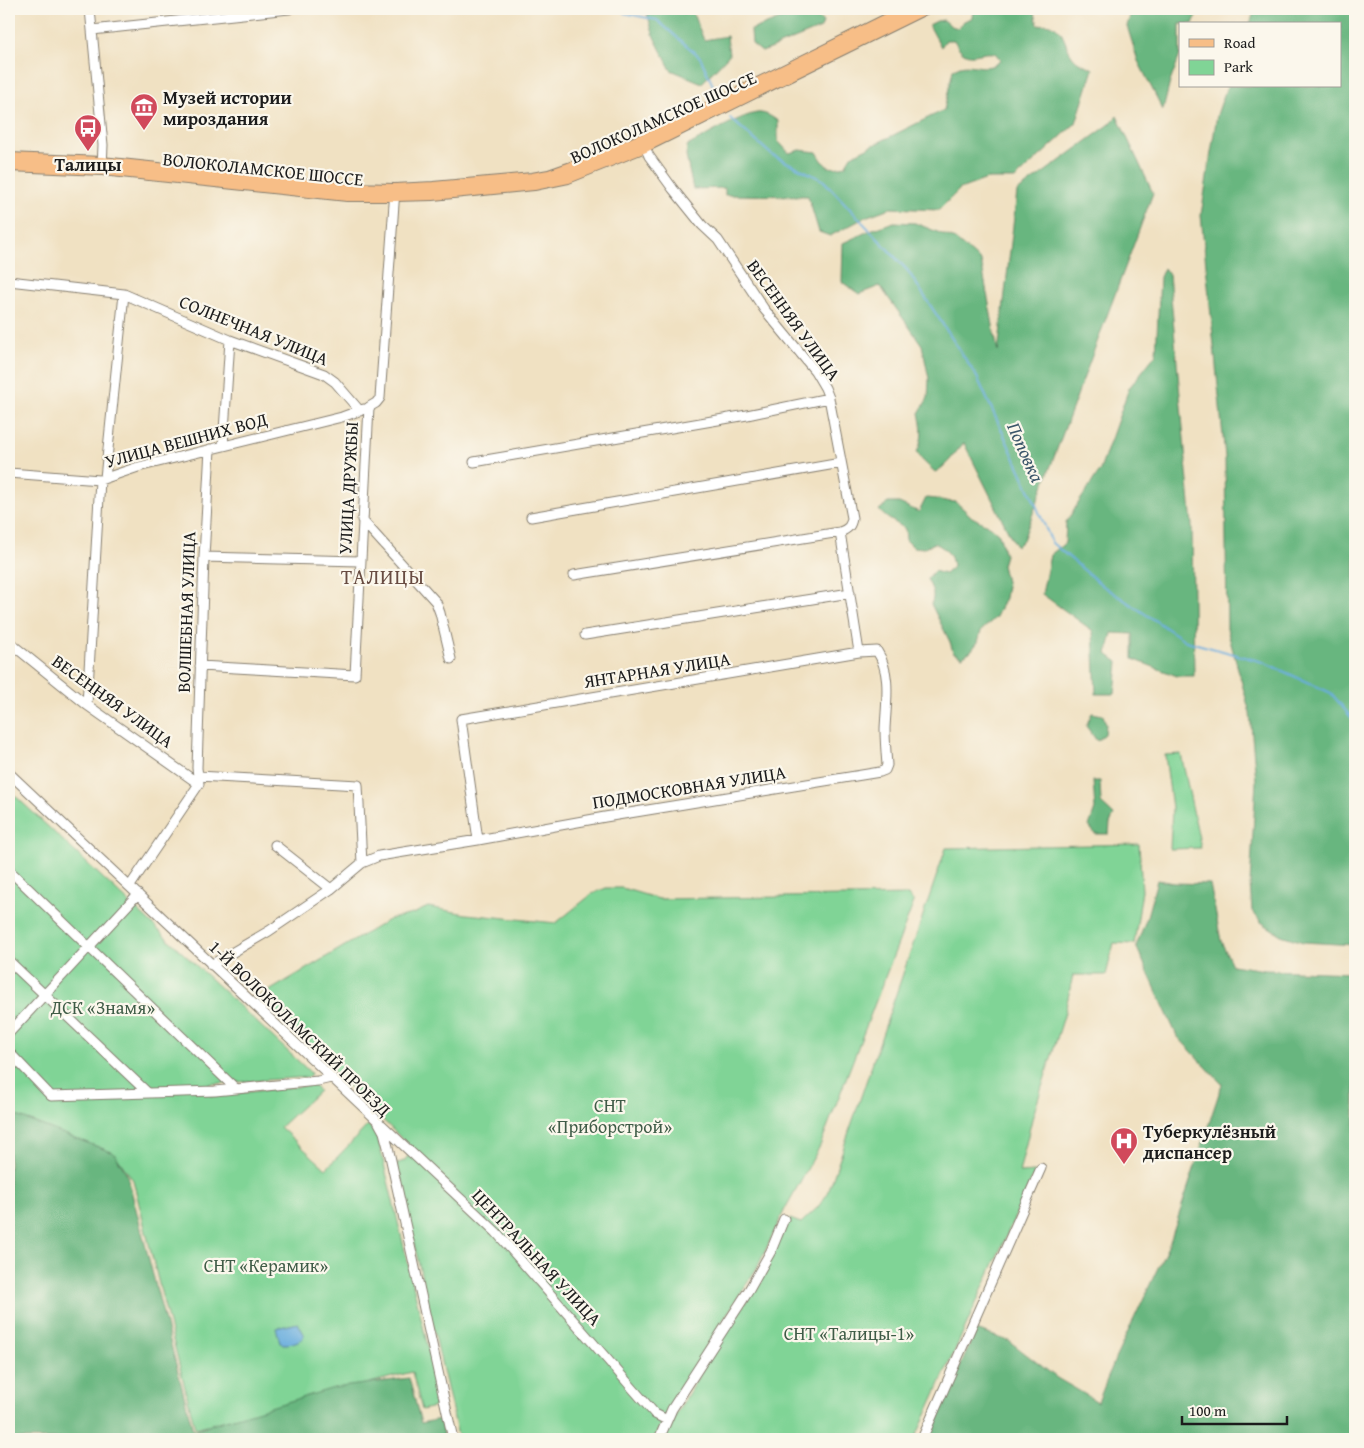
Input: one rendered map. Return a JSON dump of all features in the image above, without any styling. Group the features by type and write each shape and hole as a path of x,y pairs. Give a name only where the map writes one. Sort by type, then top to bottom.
{"main road":[{"name":"ВОЛОКОЛАМСКОЕ ШОССЕ","path":"394,192 532,178 564,170 663,130 907,9"},
{"name":"ВОЛОКОЛАМСКОЕ ШОССЕ","path":"9,158 394,192 471,192 552,182 645,147 925,9"},
{"name":"ВОЛОКОЛАМСКОЕ ШОССЕ","path":"9,166 102,166"}],"street":[{"path":"90,9 103,145 102,166"},
{"path":"92,30 289,9"},
{"name":"ВЕСЕННЯЯ УЛИЦА","path":"645,147 649,156 673,189 702,225 718,240 764,309 815,371 825,388 829,398 852,518 851,524 847,529 840,532"},
{"name":"УЛИЦА ДРУЖБЫ","path":"200,666 355,675 369,407 380,398 394,192"},
{"name":"СОЛНЕЧНАЯ УЛИЦА","path":"9,281 124,294 230,340 324,374 335,382 360,411"},
{"path":"87,705 102,479 124,294"},
{"path":"223,446 230,340"},
{"path":"474,462 738,417 829,398"},
{"name":"УЛИЦА ВЕШНИХ ВОД","path":"9,473 102,479 138,467 360,411 369,407"},
{"name":"ВОЛШЕБНАЯ УЛИЦА","path":"198,780 196,768 210,449"},
{"path":"532,517 841,463"},
{"path":"362,520 436,602 451,659"},
{"path":"574,575 840,532 859,652"},
{"path":"204,557 360,561"},
{"path":"585,635 850,593"},
{"name":"ВЕСЕННЯЯ УЛИЦА","path":"9,642 87,705 198,780"},
{"name":"ПОДМОСКОВНАЯ УЛИЦА","path":"362,863 379,856 885,770 887,765 885,731 887,708 885,670 882,659 877,651 859,652"},
{"name":"ЯНТАРНАЯ УЛИЦА","path":"478,840 461,719 859,652"},
{"name":"1-Й ВОЛОКОЛАМСКИЙ ПРОЕЗД","path":"9,773 378,1122 384,1132 388,1147 453,1439"},
{"path":"130,886 198,780 358,785 362,863 331,889 268,931 211,965"},
{"path":"275,845 331,889"},
{"path":"9,870 236,1089"},
{"path":"9,1033 138,894"},
{"path":"9,961 148,1093"},
{"path":"9,1052 51,1096 236,1089 331,1078"},
{"name":"ЦЕНТРАЛЬНАЯ УЛИЦА","path":"378,1122 496,1232 655,1414 666,1420"},
{"path":"922,1439 1041,1168"},
{"path":"659,1439 666,1420 749,1290 771,1251 784,1219"}],"green space":[{"path":"646,9 691,9 704,40 727,36 729,55 702,83 671,70 654,37"},
{"path":"806,9 811,9 823,22 821,28 762,52 752,44 751,30"},
{"path":"973,9 1039,9 1035,13 1038,25 1047,24 1059,30 1075,59 1093,69 1076,123 1015,179 987,179 960,189 939,210 890,208 868,216 830,236 819,232 808,196 725,195 725,188 693,189 686,156 687,146 731,122 749,115 763,113 778,121 778,141 789,153 800,150 817,152 825,164 834,168 845,166 851,156 944,110 953,70 965,65 989,66 1001,60 995,53 967,55 954,40 946,40 941,47 929,25 944,20 951,26 958,28 964,21 972,18"},
{"path":"1132,9 1199,9 1194,22 1179,22 1179,58 1163,110 1138,61 1127,26"},
{"path":"1255,9 1355,9 1355,945 1303,942 1281,935 1261,922 1252,911 1250,884 1256,781 1250,713 1227,629 1225,457 1201,215 1217,115 1226,88 1342,88 1342,22 1251,22"},
{"path":"1117,116 1153,193 1023,540 1016,547 964,443 947,463 935,472 922,460 917,452 922,432 919,413 928,398 929,379 922,345 880,286 859,294 842,282 843,243 873,229 894,222 915,223 955,239 981,261 998,352 1017,192 1110,124"},
{"path":"1164,268 1169,275 1192,526 1194,676 1177,676 1133,659 1133,634 1112,633 1107,654 1118,662 1115,694 1096,694 1093,631 1042,594 1050,555 1065,543 1066,522 1100,470 1129,388 1156,354 1160,277"},
{"path":"926,498 956,502 972,517 991,527 999,534 1005,555 1002,565 1007,586 1005,598 996,617 981,631 978,642 971,651 962,657 953,652 931,604 933,594 927,579 934,571 945,574 953,567 950,555 935,543 924,548 913,547 906,540 905,529 888,519 879,510 888,503 899,503 919,512"},
{"path":"1092,713 1103,715 1106,724 1105,734 1097,741 1086,726"},
{"path":"1181,754 1201,848 1170,849 1172,808 1165,755"},
{"path":"1093,781 1100,781 1101,803 1114,815 1110,823 1109,834 1095,834 1089,826 1095,809"},
{"path":"9,790 311,1073 309,1077 209,1084 211,1096 313,1085 319,1091 280,1127 326,1169 368,1125 377,1135 442,1405 422,1410 412,1372 195,1428 133,1180 114,1153 9,1113"},
{"name":"СНТ «Талицы-1»","path":"1139,844 1142,891 1134,944 1114,943 1106,975 1073,975 1064,1016 1032,1119 1019,1173 1035,1172 915,1439 663,1439 711,1355 755,1288 790,1219 801,1223 818,1207 828,1193 946,848"},
{"path":"1157,880 1175,883 1210,884 1221,941 1232,965 1265,970 1355,973 1355,1439 929,1439 976,1330 1009,1341 1057,1378 1098,1402 1116,1357 1170,1242 1222,1084 1177,1036 1136,946 1146,920"},
{"name":"СНТ «Приборстрой»","path":"606,888 622,888 659,899 908,895 914,902 820,1146 785,1209 758,1266 674,1399 654,1439 463,1439 462,1435 458,1436 396,1164 404,1161 413,1150 259,997 390,919 413,914 428,907 466,914 556,923 592,894"},
{"path":"9,1113 114,1153 127,1174 193,1430 334,1388 409,1378 421,1423 440,1419 444,1439 9,1439"}],"water":[{"path":"298,1323 304,1334 303,1338 292,1343 280,1343 276,1328"}],"waterway":[{"name":"Поповка","path":"624,9 624,13 657,20 700,57 715,90"},
{"name":"Поповка","path":"730,118 772,155 823,180 908,271 977,377 1052,543 1103,586 1186,641 1263,662 1331,693 1355,722"}],"place":[{"name":"Музей истории мироздания","path":"144,131"},
{"name":"Талицы","path":"88,152"},
{"name":"Туберкулёзный диспансер","path":"1124,1165"}],"district":[{"name":"ТАЛИЦЫ","path":"383,576"}],"park label":[{"name":"ДСК «Знамя»","path":"103,1007"},
{"name":"СНТ «Керамик»","path":"266,1265"}]}
